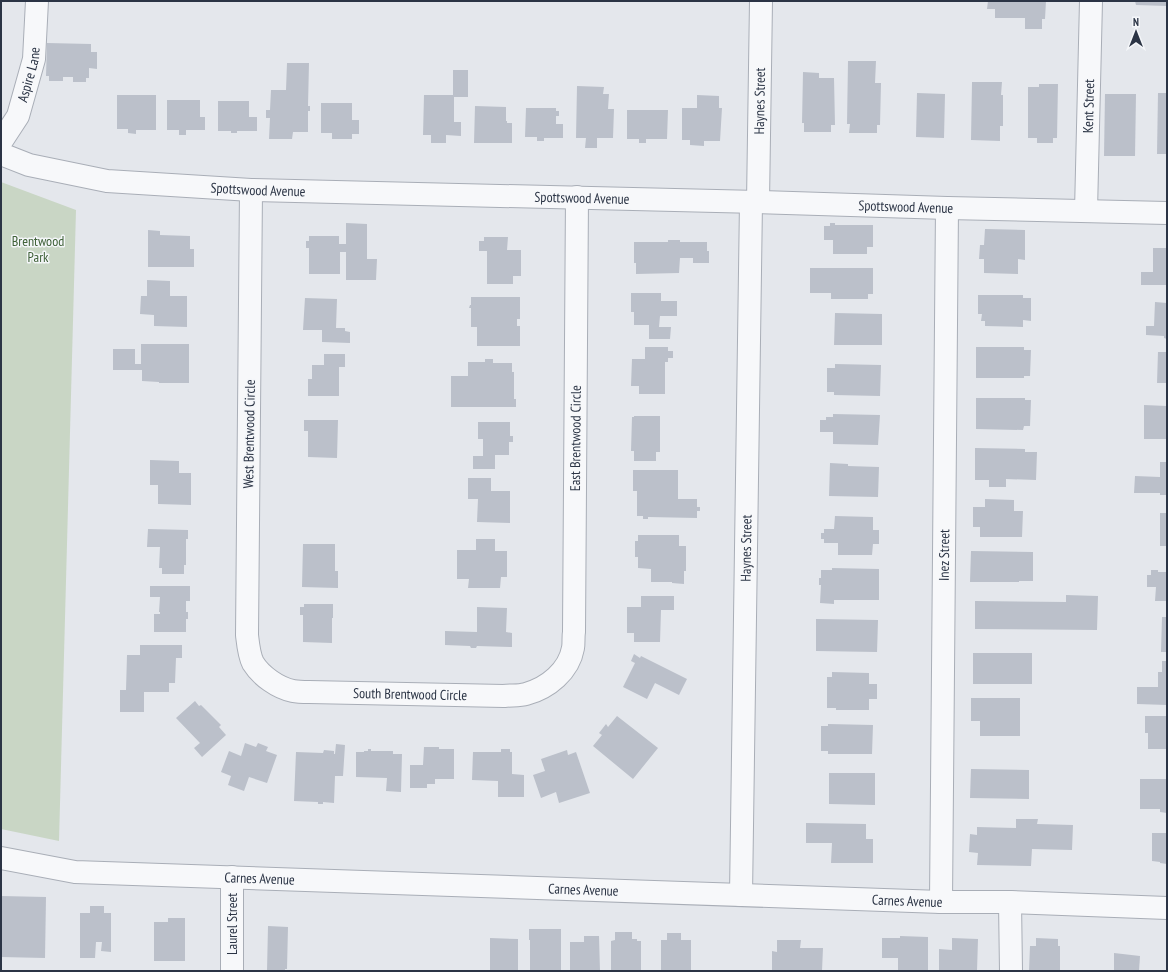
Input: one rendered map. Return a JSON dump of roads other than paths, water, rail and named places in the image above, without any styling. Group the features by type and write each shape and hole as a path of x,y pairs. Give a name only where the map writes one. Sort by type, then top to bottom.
{"street":[{"name":"Aspire Lane","path":"1,142 18,116 34,59 37,1"},
{"name":"Haynes Street","path":"741,895 755,202 761,1"},
{"name":"Kent Street","path":"1086,211 1091,1"},
{"name":"Spottswood Avenue","path":"1,154 28,165 107,181 251,190 1167,213"},
{"name":"West Brentwood Circle","path":"251,190 247,635 248,648 253,662 262,674"},
{"name":"East Brentwood Circle","path":"558,676 568,662 573,648 574,632 577,197"},
{"name":"Inez Street","path":"941,902 947,208"},
{"name":"South Brentwood Circle","path":"262,674 276,684 292,691 504,696 525,694 541,688 558,676"},
{"name":"Carnes Avenue","path":"1,858 75,872 941,902 1010,902 1167,908"},
{"name":"Laurel Street","path":"232,877 232,971"},
{"path":"1010,902 1011,971"}],"park label":[{"name":"Brentwood Park","path":"38,250"}]}
